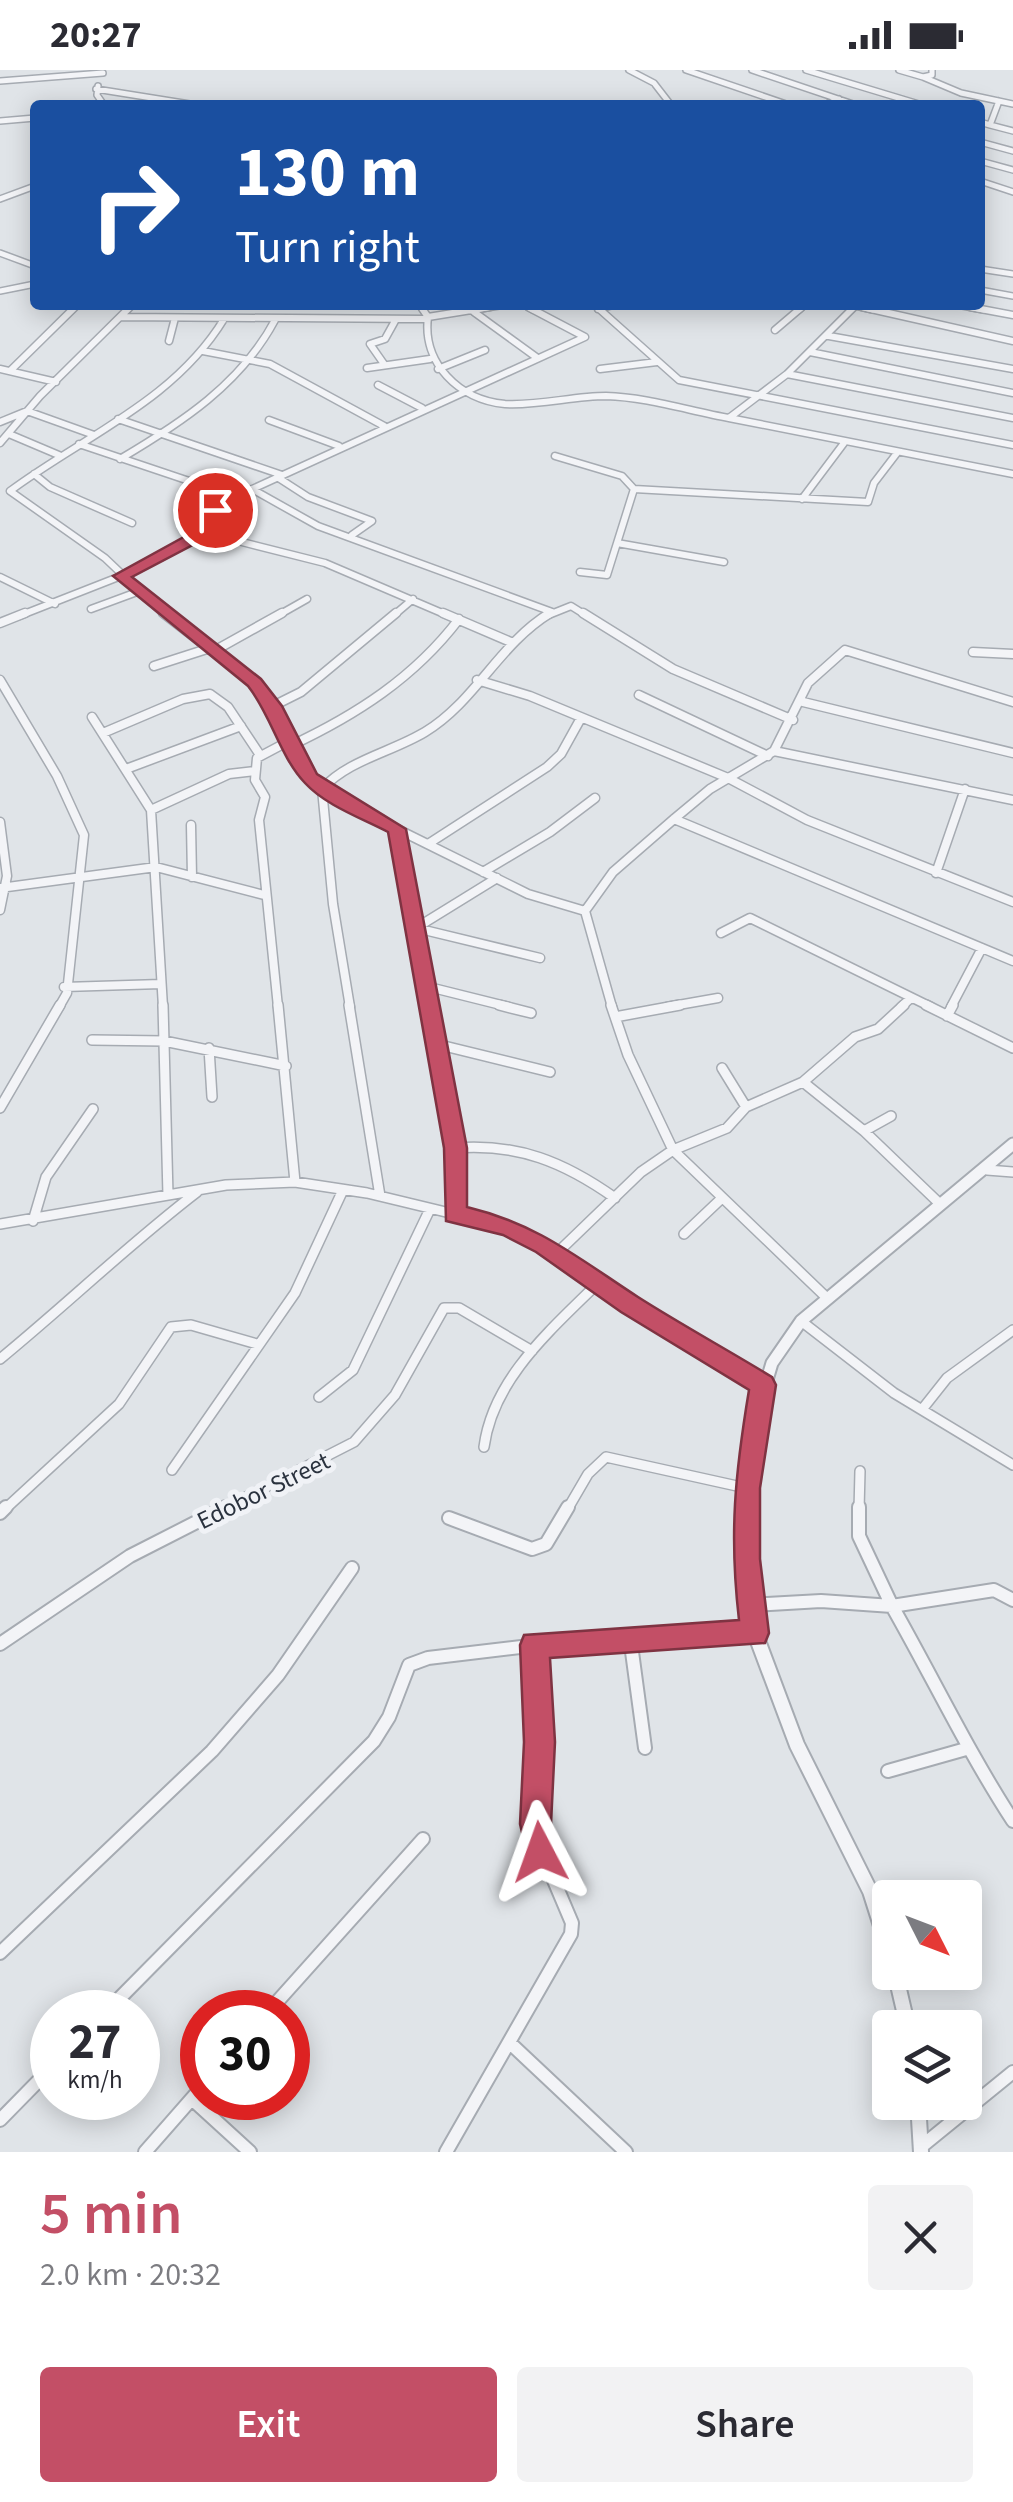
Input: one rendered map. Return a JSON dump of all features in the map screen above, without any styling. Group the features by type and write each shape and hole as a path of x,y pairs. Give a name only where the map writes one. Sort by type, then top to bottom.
{"street":[{"path":"630,70 654,83 667,100"},
{"path":"686,70 774,100"},
{"path":"752,70 839,100"},
{"path":"770,77 780,70"},
{"path":"806,70 905,100"},
{"path":"899,70 962,94 1013,104"},
{"path":"923,77 932,75 932,70"},
{"path":"0,81 104,72"},
{"path":"96,89 104,72"},
{"path":"96,89 102,100"},
{"path":"96,89 165,100"},
{"path":"990,124 1000,102"},
{"path":"0,122 30,119"},
{"path":"985,123 1013,131"},
{"path":"985,143 1011,149"},
{"path":"985,162 1013,170"},
{"path":"985,183 1013,192"},
{"path":"0,196 30,188"},
{"path":"23,190 30,194"},
{"path":"0,256 30,264"},
{"path":"985,270 1013,274"},
{"path":"0,291 30,285"},
{"path":"985,291 1013,296"},
{"path":"10,371 72,310"},
{"path":"0,443 127,310"},
{"path":"422,310 428,318 424,339 430,360 463,390 503,404 614,396 1013,474"},
{"path":"120,317 395,321 483,310"},
{"path":"513,643 324,563 242,542 219,524 214,512 224,502 339,446 586,336 534,310"},
{"path":"599,310 678,380 1013,445"},
{"path":"775,330 799,310"},
{"path":"729,418 787,374 829,336 850,310"},
{"path":"871,310 1013,341"},
{"path":"984,310 1013,315"},
{"path":"474,312 536,357"},
{"path":"169,341 176,318"},
{"path":"224,319 204,351 118,419 11,493 72,534 137,592 254,683 273,706 290,744 322,789 551,904 585,910"},
{"path":"120,459 198,411 248,361 275,320"},
{"path":"384,364 370,344 385,340 395,321"},
{"path":"829,336 1013,369"},
{"path":"438,369 485,350"},
{"path":"204,351 270,364 384,426"},
{"path":"810,352 1013,394"},
{"path":"367,368 430,360"},
{"path":"600,370 657,362"},
{"path":"0,369 56,382"},
{"path":"787,374 1013,418"},
{"path":"378,385 422,408"},
{"path":"0,422 27,411 94,435"},
{"path":"118,419 158,437 248,460 280,476 308,498 372,520 352,535"},
{"path":"269,420 339,446"},
{"path":"9,434 61,456"},
{"path":"802,499 844,442"},
{"path":"79,444 194,481 224,502"},
{"path":"556,456 622,476 634,489 868,502 874,483 897,453"},
{"path":"34,474 50,487 132,523"},
{"path":"252,489 318,526 352,535 552,612"},
{"path":"608,576 634,489"},
{"path":"0,623 121,576 219,524"},
{"path":"618,543 724,562"},
{"path":"580,572 620,577"},
{"path":"0,577 55,604"},
{"path":"91,609 137,592"},
{"path":"154,666 212,650 307,599"},
{"path":"273,706 301,692 413,599"},
{"path":"322,789 333,778 432,728 513,643 552,612 571,606 673,670 793,720"},
{"path":"295,1182 286,1066 264,895 259,820 265,797 255,771 260,756 339,723 385,692 435,650 459,619"},
{"path":"585,910 613,872 674,819 728,778 771,754 793,720 808,683 848,649 1013,702"},
{"path":"974,652 1013,654"},
{"path":"0,680 83,824 75,945 64,987 66,994 38,1049 0,1108"},
{"path":"477,680 728,778 808,820 1013,902"},
{"path":"103,733 182,699 210,694 228,707 260,756"},
{"path":"638,694 771,754 1013,800"},
{"path":"799,702 1013,753"},
{"path":"92,717 151,810 168,1195"},
{"path":"428,844 547,767 561,754 582,718"},
{"path":"126,769 241,726"},
{"path":"151,810 229,774 255,771"},
{"path":"322,789 334,904 380,1196"},
{"path":"936,873 966,789"},
{"path":"483,872 550,832 594,798"},
{"path":"674,819 1013,961"},
{"path":"0,822 0,910"},
{"path":"191,825 192,877"},
{"path":"397,829 456,1148 454,1214"},
{"path":"3,888 156,867 264,895"},
{"path":"416,928 497,878"},
{"path":"585,910 628,1055 673,1150 827,1298"},
{"path":"720,932 743,917 750,918 1013,1048"},
{"path":"416,928 540,958"},
{"path":"947,1016 982,948"},
{"path":"64,987 161,984"},
{"path":"425,986 531,1013"},
{"path":"615,1017 718,998"},
{"path":"556,1254 673,1150 727,1128 746,1107 803,1082 855,1037 878,1029 911,998"},
{"path":"92,1040 164,1041 286,1066"},
{"path":"436,1044 550,1072"},
{"path":"209,1048 212,1097"},
{"path":"722,1068 746,1107"},
{"path":"803,1082 864,1131 938,1203"},
{"path":"32,1221 46,1178 93,1110"},
{"path":"864,1131 892,1116"},
{"path":"872,1899 864,1875 796,1745 754,1633 746,1488 763,1385 802,1321 938,1203 987,1170 1013,1144"},
{"path":"456,1148 478,1145 553,1156 615,1198"},
{"path":"987,1170 1013,1172"},
{"path":"0,1226 199,1190 295,1182 380,1196 508,1227 763,1385"},
{"path":"0,1359 125,1247 199,1190"},
{"path":"172,1470 296,1293 342,1190"},
{"path":"684,1234 722,1198"},
{"path":"319,1397 353,1370 430,1209"},
{"path":"484,1448 489,1419 532,1351 599,1282"},
{"name":"Edobor Street","path":"0,1644 130,1556 354,1442 395,1395 444,1308 460,1308 532,1351"},
{"path":"802,1321 894,1393 924,1407 1013,1466"},
{"path":"0,1513 119,1404 171,1327 191,1325 257,1344"},
{"path":"924,1407 947,1378 1013,1330"},
{"path":"450,1518 512,1544 532,1549 546,1544 588,1474 606,1457 746,1488"},
{"path":"860,1472 860,1536 892,1606 946,1702 966,1749 1013,1822"},
{"path":"0,1953 212,1750 278,1675 352,1568"},
{"path":"751,1604 821,1601 892,1606 994,1590 1013,1600"},
{"path":"128,1990 374,1740 389,1716 409,1665 428,1658 534,1645 754,1633"},
{"path":"630,1637 645,1748"},
{"path":"446,2152 567,1945 572,1923 536,1838 540,1742 534,1645"},
{"path":"888,1771 966,1749"},
{"path":"288,1990 423,1839"},
{"path":"510,2043 626,2152"},
{"path":"921,2149 1013,2072"},
{"path":"0,2120 30,2090"},
{"path":"146,2152 180,2113"},
{"path":"215,2120 250,2152"},
{"path":"919,2120 921,2149"}],"route":[{"path":"215,510 219,524 121,576 143,598 268,697 290,746 309,777 322,789 397,829 456,1148 454,1214 508,1227 544,1246 630,1305 763,1385 753,1427 746,1488 746,1559 754,1633 534,1645 540,1742 536,1838 540,1852"}]}
